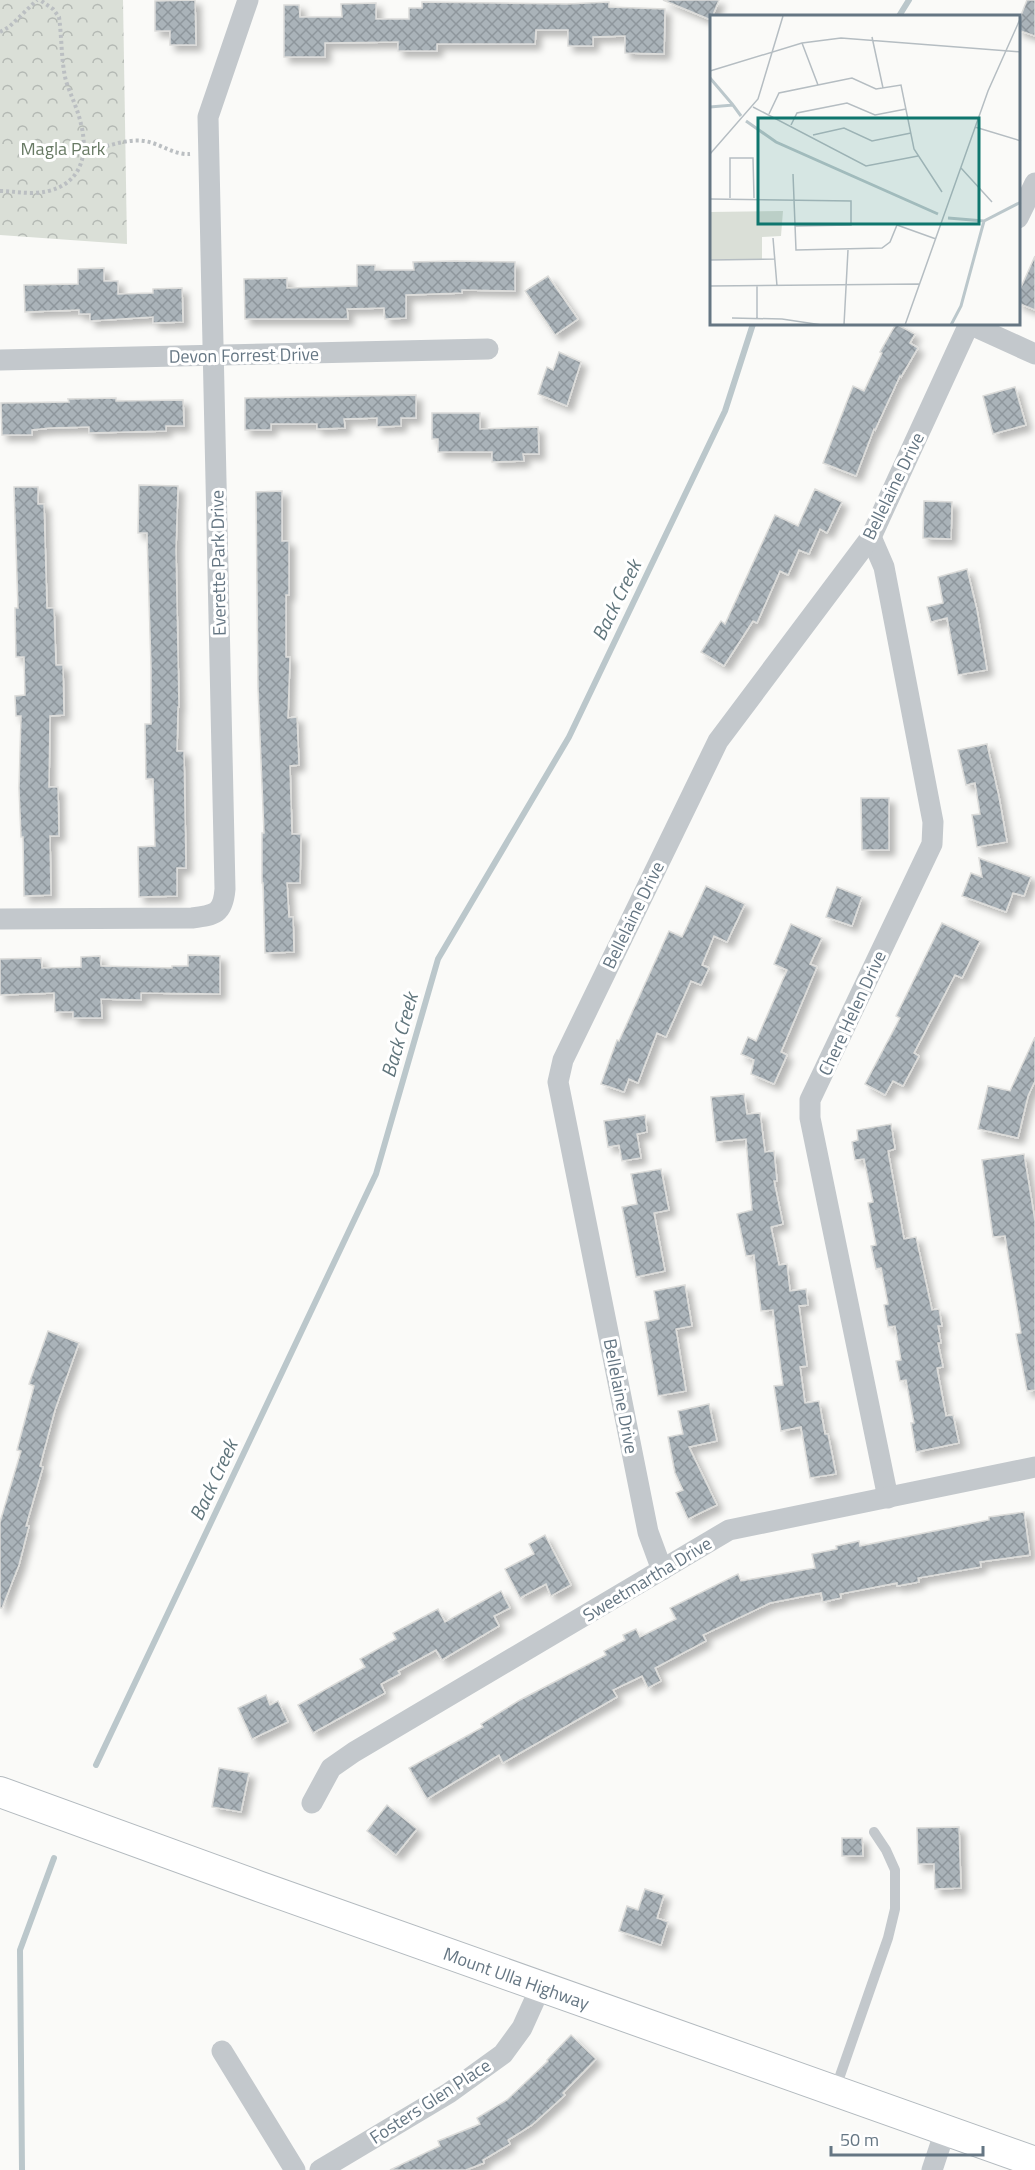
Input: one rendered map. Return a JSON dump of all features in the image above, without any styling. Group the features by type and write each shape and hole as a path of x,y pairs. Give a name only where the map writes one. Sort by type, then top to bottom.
{"main road":[{"name":"Mount Ulla Highway","path":"0,1792 1035,2162"}],"street":[{"name":"Everette Park Drive","path":"0,919 192,918 217,913 224,903 208,117 248,0"},
{"path":"1020,214 1035,183"},
{"name":"Bellelaine Drive","path":"662,1570 648,1532 558,1082 562,1059 718,741 872,537 968,326"},
{"path":"973,326 1035,354"},
{"name":"Devon Forrest Drive","path":"0,360 488,349"},
{"name":"Chere Helen Drive","path":"872,537 884,567 933,822 933,844 810,1100 810,1118 888,1498"},
{"name":"Sweetmartha Drive","path":"312,1803 331,1768 354,1752 729,1530 1035,1467"},
{"name":"Fosters Glen Place","path":"320,2170 449,2093 503,2054 522,2028 541,1986"},
{"path":"222,2051 295,2170"},
{"path":"932,2170 945,2131"}],"lane":[{"path":"835,2091 888,1938 895,1909 895,1870 874,1832"}],"path":[{"path":"0,32 38,0 53,9 59,17 66,78 81,123 83,152 79,170 68,183 58,189 33,193 0,190"},
{"path":"83,152 115,144 144,141 183,154 209,154"}],"green space":[{"name":"Magla Park","path":"0,0 123,0 127,244 0,235"}],"building":[{"path":"195,0 196,45 170,45 170,31 155,31 155,1"},
{"path":"663,0 719,0 713,15 710,15 710,20"},
{"path":"1027,0 1035,0 1035,36 1020,31 1020,18"},
{"path":"422,2 567,4 609,2 609,7 665,9 664,54 625,53 625,36 593,37 593,46 568,46 568,30 536,30 535,44 437,44 437,51 398,51 398,42 325,43 325,57 284,57 284,5 299,5 300,17 342,17 341,4 376,3 376,19 409,19 409,8 422,8"},
{"path":"1035,256 1035,310 1020,304 1020,290"},
{"path":"413,262 515,262 515,291 462,290 462,293 406,295 406,318 385,319 384,308 347,309 348,319 245,319 244,279 287,278 287,288 357,286 357,265 375,265 375,270 414,270"},
{"path":"104,268 104,281 118,281 118,294 153,293 153,289 182,288 183,322 153,323 153,317 90,321 90,314 79,314 79,310 25,312 24,285 78,284 78,269"},
{"path":"548,276 578,319 555,335 525,291"},
{"path":"895,326 900,326 915,334 910,343 918,348 900,376 874,429 856,476 823,463 853,386 864,391 882,353 880,352"},
{"path":"559,352 581,362 567,406 538,394 547,367 553,370"},
{"path":"1015,387 1026,425 993,434 983,396"},
{"path":"416,395 416,418 401,418 401,426 377,427 377,418 344,419 345,428 317,429 317,424 271,424 271,430 245,430 245,398"},
{"path":"116,398 116,401 183,400 184,426 166,426 166,431 89,433 89,427 50,428 32,430 32,435 2,435 1,403 69,402 68,399"},
{"path":"432,413 480,413 480,429 538,427 539,454 523,454 524,461 492,462 492,452 438,452 438,439 432,439"},
{"path":"139,485 178,486 176,549 179,707 177,751 184,751 186,868 177,868 177,896 139,897 138,847 155,846 153,779 146,779 145,724 151,724 151,667 147,533 138,533"},
{"path":"14,487 38,487 38,504 44,504 47,608 54,608 56,665 63,665 64,715 50,716 49,787 58,787 59,836 50,836 51,895 24,896 19,788 21,716 16,716 15,696 25,695 24,657 16,657 15,608 18,608"},
{"path":"815,489 842,502 827,533 820,529 809,554 799,550 788,575 780,571 757,623 753,621 724,666 701,652 721,621 725,624 775,515 798,526"},
{"path":"282,491 282,541 289,541 289,595 286,595 286,657 290,657 288,718 297,717 299,765 290,766 292,834 301,834 300,883 287,883 289,917 293,917 294,952 265,953 262,883 262,833 264,833 258,688 256,492"},
{"path":"924,501 952,502 951,539 923,538"},
{"path":"967,569 977,610 987,670 958,675 947,618 931,622 927,607 943,603 938,577"},
{"path":"987,744 1007,842 977,847 972,815 980,814 975,783 966,785 958,750"},
{"path":"861,798 889,798 889,850 862,850"},
{"path":"979,858 1031,877 1024,896 1013,893 1006,912 962,896 971,873 982,877"},
{"path":"706,886 745,904 727,942 714,936 702,965 709,968 701,985 691,981 666,1037 657,1033 638,1083 629,1079 624,1092 601,1084 617,1040 619,1041 669,931 682,937"},
{"path":"837,887 862,897 852,926 826,917"},
{"path":"942,923 980,941 962,978 955,975 914,1053 919,1056 903,1086 893,1081 885,1095 865,1084 900,1018 896,1016"},
{"path":"791,924 822,938 810,964 817,967 781,1052 787,1055 774,1084 751,1074 754,1060 741,1054 748,1037 756,1041 787,970 774,964"},
{"path":"188,955 220,956 220,994 141,993 141,1000 101,999 102,1018 73,1018 73,1012 55,1012 54,993 0,995 0,959 41,958 42,968 81,967 81,957 100,956 101,966 172,968 172,966 188,966"},
{"path":"1035,1037 1035,1081 1028,1096 1018,1138 978,1129 988,1086 1010,1091"},
{"path":"744,1094 747,1114 760,1113 765,1152 774,1151 777,1181 774,1181 783,1224 771,1227 779,1265 787,1264 790,1291 806,1289 808,1305 799,1306 807,1366 800,1367 805,1403 819,1401 836,1474 810,1478 801,1427 781,1431 774,1386 783,1385 773,1310 761,1311 754,1255 746,1256 737,1214 752,1210 746,1139 716,1142 711,1097"},
{"path":"645,1115 647,1132 637,1134 641,1158 622,1161 619,1145 608,1147 604,1121"},
{"path":"891,1124 895,1149 888,1151 904,1239 916,1237 932,1310 939,1309 942,1326 938,1326 941,1343 938,1343 943,1367 937,1368 946,1416 953,1415 959,1443 916,1452 911,1423 914,1423 906,1380 900,1381 896,1361 901,1360 895,1326 888,1327 884,1305 888,1304 881,1268 876,1269 871,1246 876,1245 868,1203 873,1202 864,1159 855,1160 852,1142 858,1140 857,1130"},
{"path":"1024,1154 1035,1221 1035,1390 1027,1391 1016,1334 1021,1333 1005,1236 993,1237 982,1160"},
{"path":"661,1169 669,1210 654,1213 665,1271 636,1277 622,1207 637,1204 631,1174"},
{"path":"685,1285 692,1326 676,1329 686,1391 658,1396 645,1322 659,1319 654,1291"},
{"path":"48,1331 79,1343 55,1410 40,1466 43,1467 26,1526 29,1526 19,1565 2,1608 0,1608 0,1522 21,1451 17,1450 34,1386 29,1384"},
{"path":"709,1404 717,1441 689,1447 717,1505 688,1519 676,1493 683,1490 675,1473 668,1437 683,1434 678,1411"},
{"path":"1024,1512 1030,1555 980,1562 981,1567 918,1578 919,1582 897,1586 897,1583 840,1594 841,1598 823,1602 821,1593 770,1603 703,1635 706,1641 655,1668 661,1681 648,1688 642,1676 613,1690 617,1697 503,1763 499,1755 427,1799 409,1768 483,1727 481,1724 520,1700 606,1655 604,1651 625,1640 623,1635 636,1629 640,1637 676,1619 670,1608 738,1574 741,1581 815,1568 812,1554 837,1549 836,1546 859,1541 860,1546 989,1520 989,1517"},
{"path":"545,1535 571,1585 551,1596 546,1584 520,1598 505,1569 534,1554 529,1544"},
{"path":"501,1591 510,1608 494,1616 499,1626 442,1660 436,1650 398,1671 400,1674 381,1684 385,1693 313,1733 298,1705 365,1667 360,1659 396,1639 393,1633 438,1609 445,1622"},
{"path":"266,1695 270,1705 278,1701 288,1722 252,1739 238,1708"},
{"path":"219,1768 249,1773 241,1812 212,1807"},
{"path":"387,1805 417,1829 396,1855 367,1831"},
{"path":"959,1827 961,1888 935,1889 934,1864 918,1864 917,1828"},
{"path":"842,1838 862,1838 863,1856 842,1856"},
{"path":"645,1889 664,1895 657,1918 668,1922 661,1945 619,1931 627,1906 638,1910"},
{"path":"571,2035 596,2059 563,2093 565,2095 532,2125 508,2140 510,2144 483,2160 484,2163 466,2170 390,2170 440,2146 438,2141 480,2124 477,2118 507,2100 548,2061"}],"waterway":[{"name":"Back Creek","path":"900,15 909,0"},
{"name":"Back Creek","path":"96,1765 376,1174 438,959 569,737 725,411 752,326"},
{"name":"Back Creek","path":"22,2170 20,1950 54,1858"}]}
